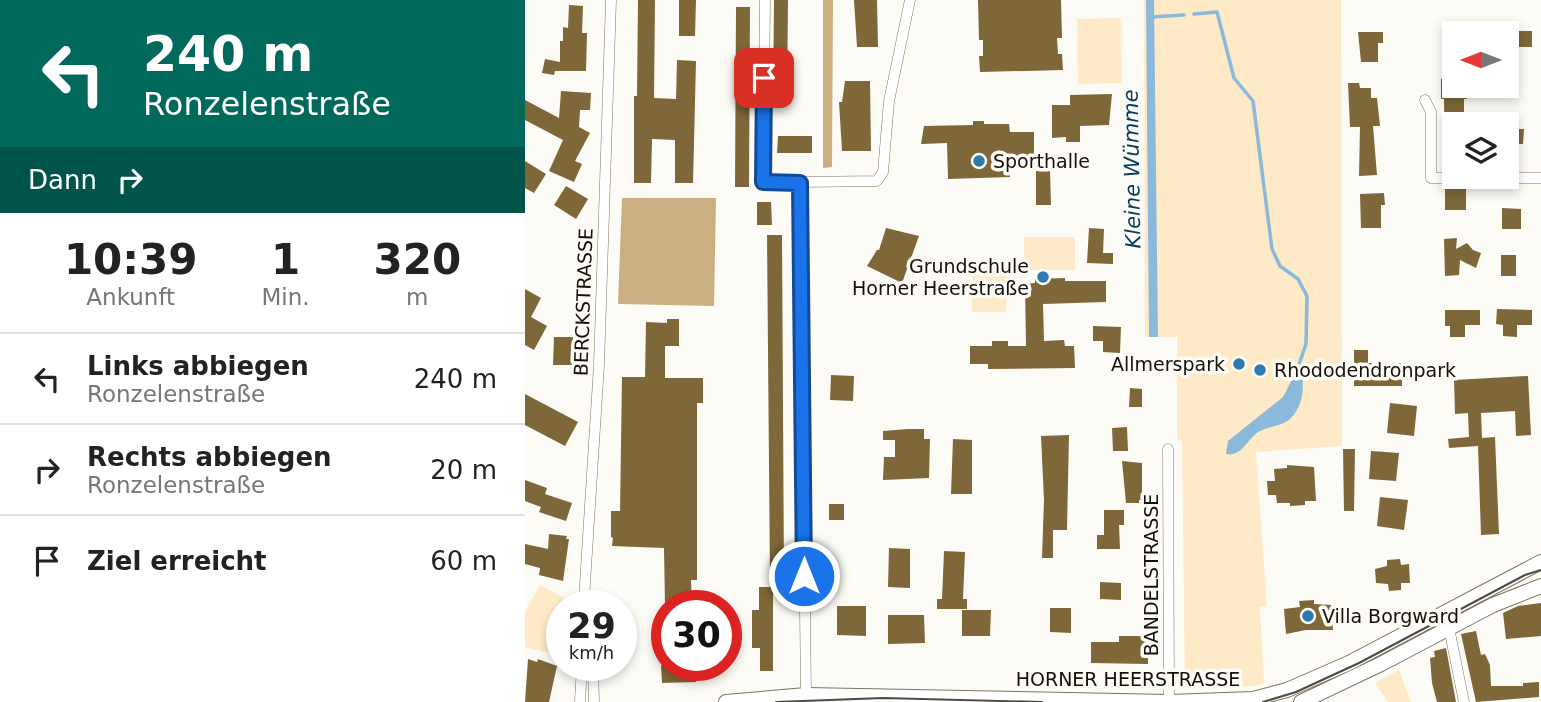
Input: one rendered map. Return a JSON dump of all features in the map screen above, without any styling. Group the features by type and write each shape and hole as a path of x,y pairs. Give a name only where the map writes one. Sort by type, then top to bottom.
{"main road":[{"name":"HORNER HEERSTRASSE","path":"726,702 806,695 1237,701 1287,690 1349,663 1541,562"},
{"path":"1301,702 1513,596 1541,586"}],"street":[{"name":"BERCKSTRASSE","path":"584,590 599,365 611,0"},
{"path":"765,0 763,182 800,183 866,182 877,180 883,172 890,101 911,0"},
{"path":"1425,100 1431,112 1431,178 1541,178"},
{"path":"800,183 806,695"},
{"name":"BANDELSTRASSE","path":"1168,449 1169,702"},
{"path":"1449,628 1464,702"},
{"path":"580,702 581,681"},
{"path":"593,681 594,702"}],"shaded area":[{"path":"823,0 833,0 832,167 823,168"},
{"name":"Rhododendronpark","path":"1144,0 1341,0 1342,446 1256,452 1267,607 1260,607 1264,684 1254,686 1185,688 1182,441 1177,440 1177,337 1145,337"},
{"path":"1121,18 1122,83 1078,84 1077,19"},
{"path":"622,198 716,198 714,306 618,304"},
{"path":"1024,237 1075,237 1075,270 1024,270"},
{"path":"972,263 1007,263 1006,312 972,312"},
{"path":"540,585 549,590 546,590 546,652 525,647 525,612"},
{"path":"1399,670 1411,702 1388,702 1375,683"}],"water":[{"path":"1146,0 1154,0 1158,337 1149,337"},
{"path":"1298,368 1303,389 1292,417 1286,422 1260,431 1237,453 1226,454 1228,441 1283,397"}],"building":[{"path":"638,0 655,0 654,98 676,99 677,60 696,61 693,183 675,183 675,140 652,139 651,183 634,183"},
{"path":"679,0 696,0 695,36 679,36"},
{"path":"774,0 788,0 787,100 773,100"},
{"path":"854,0 877,0 878,47 857,47"},
{"path":"978,0 1061,0 1062,38 1057,38 1063,70 980,72 979,56 983,56 983,40 979,40"},
{"path":"569,5 583,6 582,33 587,33 586,71 555,71 554,75 542,73 545,59 560,62 560,41 563,41 563,27 568,28"},
{"path":"736,7 750,7 749,187 735,187"},
{"path":"1519,31 1532,31 1532,47 1519,47"},
{"path":"1358,32 1383,32 1383,43 1378,43 1378,62 1361,62"},
{"path":"1441,79 1442,98 1467,98 1464,99 1464,112 1444,112 1444,99 1441,99"},
{"path":"845,81 870,81 871,151 842,151 839,102 842,102"},
{"path":"1348,83 1359,83 1360,88 1371,88 1371,98 1377,98 1380,126 1373,126 1377,175 1359,176 1360,127 1350,127"},
{"path":"561,91 591,93 590,110 580,110 579,127 590,133 575,161 582,164 574,182 549,171 563,140 525,120 525,100 559,118"},
{"path":"1112,94 1109,125 1080,126 1080,142 1066,142 1066,137 1052,138 1052,105 1070,105 1070,95"},
{"name":"Sporthalle","path":"973,121 1009,124 1010,132 1034,132 1034,169 1010,169 1010,177 948,179 947,143 921,144 924,126 973,125"},
{"path":"1519,129 1524,129 1523,144 1519,144"},
{"path":"778,136 812,136 812,153 777,153"},
{"path":"525,161 546,174 534,193 525,188"},
{"path":"1036,171 1050,171 1051,205 1036,205"},
{"path":"566,186 588,199 576,219 554,205"},
{"path":"1445,189 1466,189 1466,210 1445,210"},
{"path":"1384,193 1381,228 1361,228 1360,194"},
{"path":"757,202 771,202 772,225 757,225"},
{"path":"1502,208 1521,209 1521,229 1502,229"},
{"path":"886,228 919,236 902,283 867,266 879,250"},
{"path":"1089,228 1104,229 1103,253 1113,253 1113,264 1087,263"},
{"path":"767,235 782,235 784,579 770,579"},
{"path":"1457,238 1456,249 1467,243 1473,250 1481,253 1476,268 1460,260 1459,275 1445,276 1444,239"},
{"path":"1501,255 1516,255 1516,276 1501,276"},
{"path":"1065,278 1065,281 1106,281 1106,302 1043,304 1044,341 1064,340 1065,346 1074,346 1075,368 988,369 988,364 970,364 970,346 992,346 992,341 1008,341 1008,346 1026,346 1025,284 1035,283 1035,279"},
{"path":"525,289 541,298 531,317 547,326 534,350 525,345"},
{"path":"1497,309 1532,310 1532,325 1517,325 1517,337 1503,336 1503,325 1496,324"},
{"path":"1445,310 1480,310 1480,325 1465,325 1465,337 1450,337 1450,326 1445,326"},
{"path":"667,319 679,319 679,346 665,346 665,378 703,378 703,403 697,403 697,580 691,580 691,590 665,590 664,548 612,546 611,537 611,511 620,511 622,377 645,377 646,322 667,323"},
{"path":"1093,326 1121,327 1120,353 1103,352 1103,341 1093,341"},
{"path":"554,337 573,337 572,365 553,365"},
{"path":"1354,350 1368,350 1368,363 1402,363 1402,386 1354,386"},
{"path":"831,375 854,376 853,401 830,400"},
{"path":"1528,376 1531,435 1516,436 1515,411 1481,413 1482,438 1495,437 1499,534 1481,535 1478,446 1449,448 1448,439 1469,437 1468,413 1455,414 1454,380"},
{"path":"1130,388 1142,389 1142,407 1129,407"},
{"path":"525,394 578,422 565,446 525,425"},
{"path":"1390,403 1417,406 1414,436 1387,433"},
{"path":"1127,427 1128,451 1113,451 1112,428"},
{"path":"924,429 924,439 930,439 929,478 883,480 884,457 895,457 895,440 883,440 883,431"},
{"path":"1069,435 1067,530 1053,530 1053,558 1042,558 1044,500 1041,436"},
{"path":"953,439 972,440 972,494 951,494"},
{"path":"1343,449 1355,449 1354,511 1344,511"},
{"path":"1371,451 1399,453 1396,481 1369,479"},
{"path":"1122,461 1142,463 1142,500 1139,500 1139,503 1126,503"},
{"path":"1287,465 1314,467 1316,501 1290,506 1290,503 1277,503 1276,495 1268,495 1267,481 1275,481 1274,469 1287,468"},
{"path":"525,480 547,488 545,494 572,503 566,521 539,512 541,507 525,501"},
{"path":"1380,497 1408,500 1404,530 1377,526"},
{"path":"829,504 844,504 844,520 829,520"},
{"path":"1104,510 1124,510 1124,525 1119,525 1120,549 1097,549 1097,535 1104,535"},
{"path":"549,534 567,536 566,539 569,539 563,581 539,575 540,568 525,564 525,544 548,549"},
{"path":"889,548 910,549 910,588 888,587"},
{"path":"944,551 965,552 963,599 967,599 967,609 937,609 937,599 942,599"},
{"path":"1400,559 1401,565 1409,564 1410,583 1401,583 1401,590 1389,591 1388,584 1376,583 1375,569 1387,566 1387,560"},
{"path":"1100,582 1121,583 1121,600 1100,599"},
{"path":"759,587 773,587 773,671 760,671 760,648 752,648 752,610 759,610"},
{"name":"Villa Borgward","path":"1314,600 1314,604 1331,605 1333,630 1306,630 1286,634 1284,609 1300,607 1299,601"},
{"path":"1541,603 1541,636 1506,639 1503,613 1518,606"},
{"path":"837,606 866,606 866,636 837,635"},
{"path":"1050,608 1071,608 1071,633 1050,632"},
{"path":"962,610 991,610 990,636 962,636"},
{"path":"888,615 924,615 925,643 888,644"},
{"path":"1476,631 1481,655 1485,654 1490,665 1491,686 1523,686 1523,683 1539,682 1539,697 1476,702 1461,634"},
{"path":"1119,636 1148,636 1148,664 1091,663 1091,642 1119,642"},
{"path":"1446,648 1456,702 1437,702 1432,683 1430,658 1435,657 1434,651"},
{"path":"528,659 546,662 546,681 554,681 549,702 525,702"},
{"path":"662,681 696,682 662,683"}],"waterway":[{"path":"1194,14 1217,12 1234,78 1253,101 1272,249 1280,266 1298,279 1307,296 1306,344 1297,370"},
{"path":"1151,17 1184,15"}],"tram line":[{"path":"1263,702 1296,692 1359,663 1525,575 1541,570"},
{"path":"776,702 883,698 1042,702"}],"place":[{"name":"Sporthalle","path":"979,161"},
{"name":"Grundschule Horner Heerstraße","path":"1043,277"},
{"name":"Allmerspark","path":"1239,364"},
{"name":"Rhododendronpark","path":"1260,370"},
{"name":"Villa Borgward","path":"1308,616"}],"route":[{"path":"764,78 763,182 800,183 804,576"}],"water label":[{"name":"Kleine Wümme","path":"1132,169"}]}
